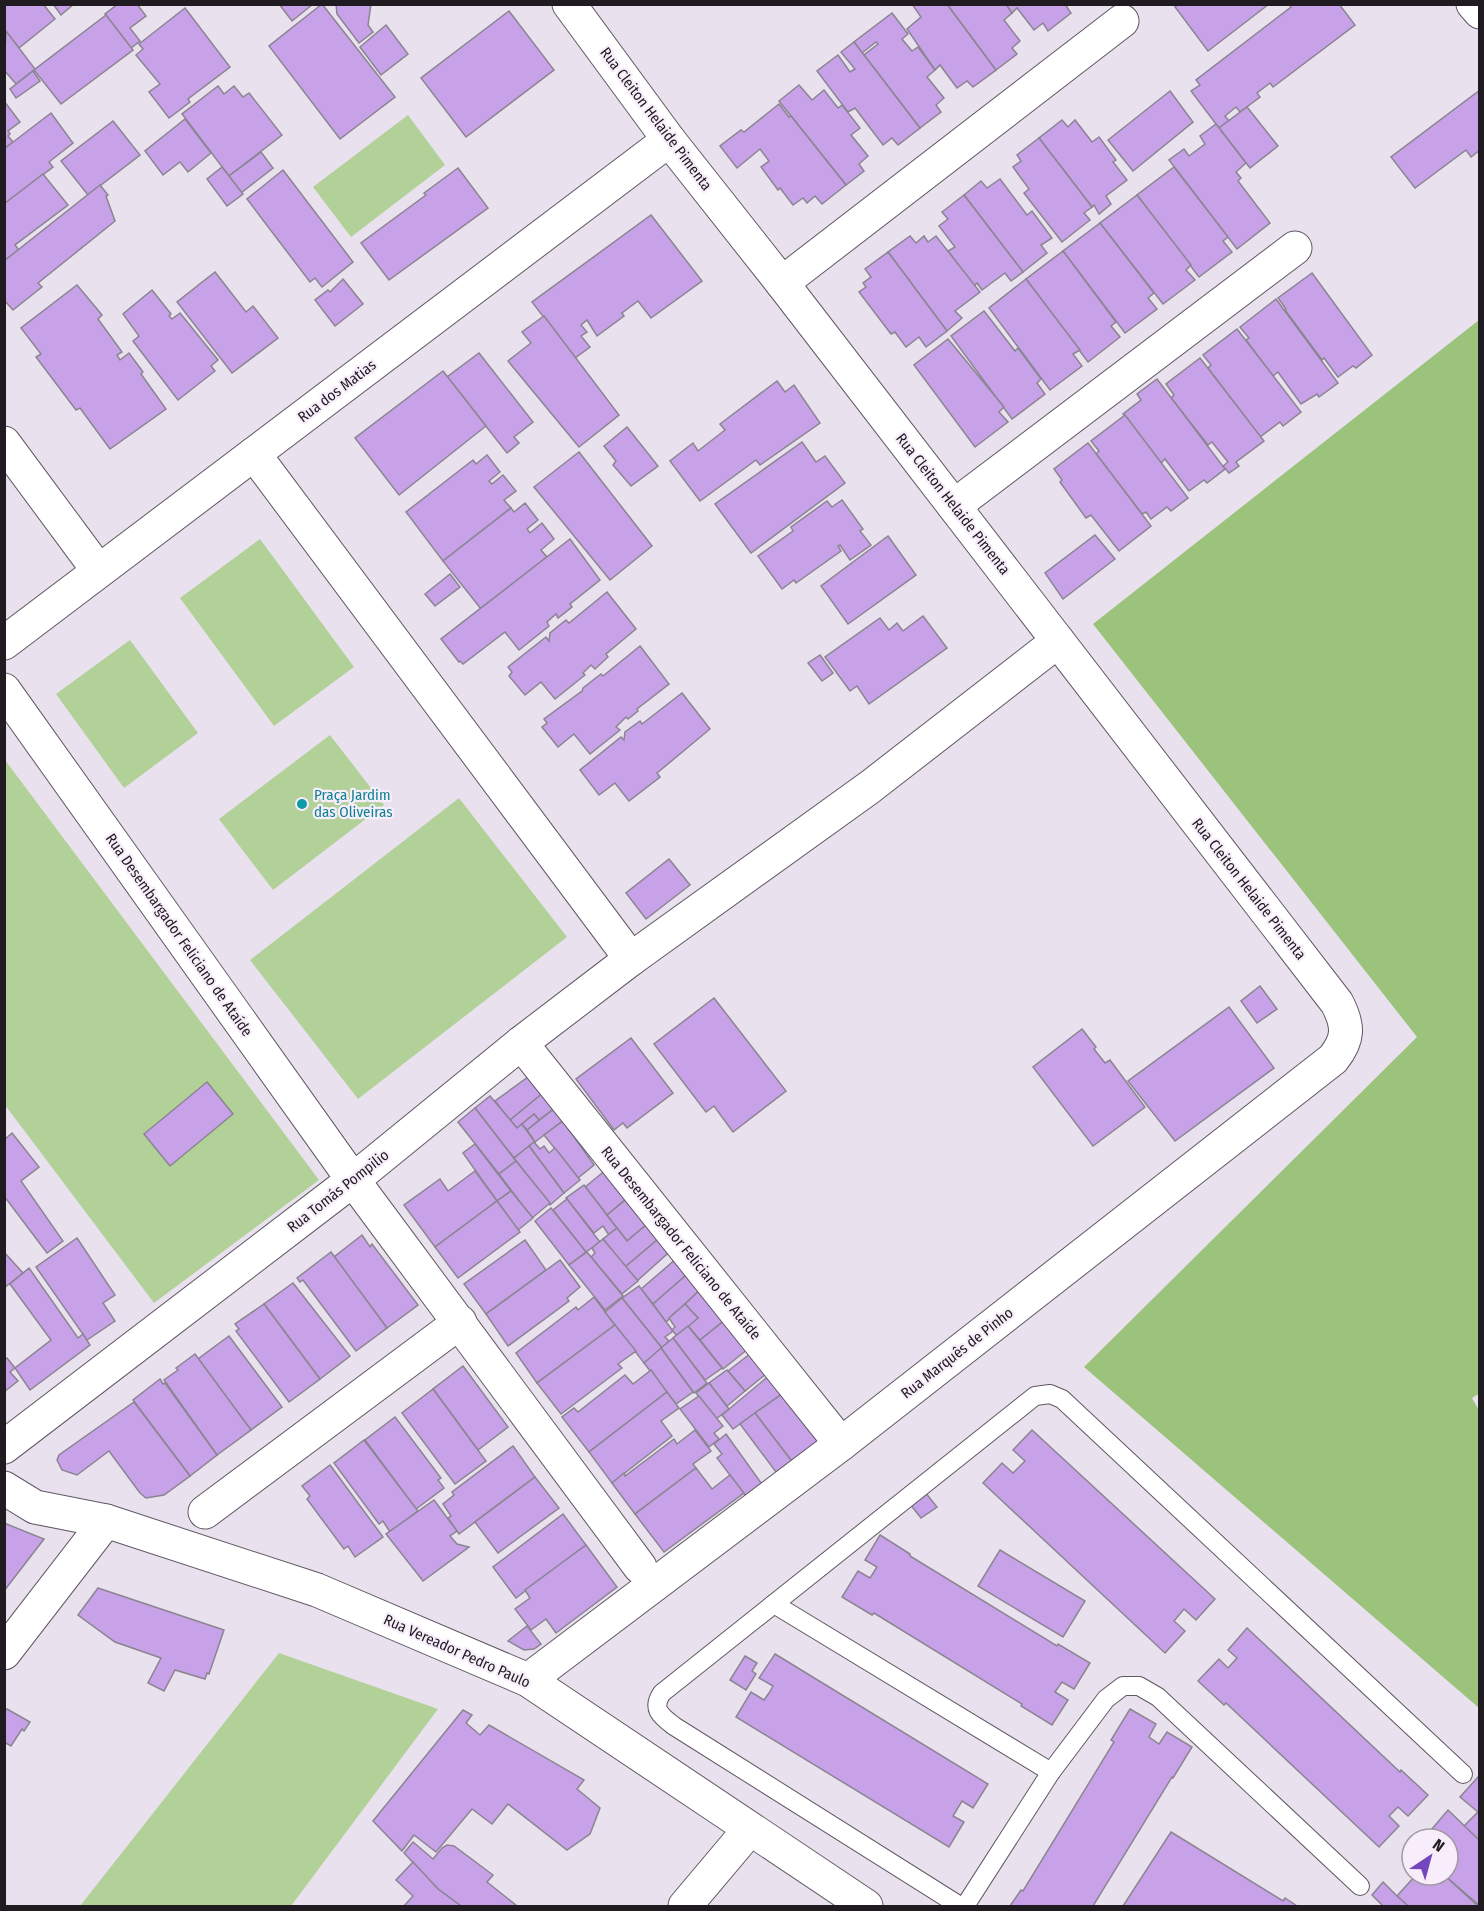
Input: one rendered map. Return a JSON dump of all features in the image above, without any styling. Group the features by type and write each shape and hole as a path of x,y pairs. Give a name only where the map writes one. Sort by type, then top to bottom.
{"street":[{"name":"Rua Cleiton Helaide Pimenta","path":"569,4 669,140 782,283 1337,1003"},
{"path":"1473,4 1479,12"},
{"path":"782,283 1122,21"},
{"name":"Rua dos Matias","path":"4,643 669,140"},
{"path":"954,506 1295,248"},
{"path":"4,443 98,570"},
{"path":"255,454 631,959"},
{"name":"Rua Tomás Pompilio","path":"4,1447 353,1180 521,1043 631,959 870,787 1058,640"},
{"name":"Rua Desembargador Feliciano de Ataíde","path":"4,690 353,1180 640,1567"},
{"name":"Rua Marquês de Pinho","path":"528,1680 841,1444 1333,1059 1342,1048 1346,1030 1344,1017 1337,1003"},
{"name":"Rua Desembargador Feliciano de Ataíde","path":"521,1043 841,1444"},
{"path":"206,1512 460,1322"},
{"name":"Rua Vereador Pedro Paulo","path":"4,1488 35,1507 106,1521 317,1590 528,1680 749,1830 866,1906"},
{"path":"4,1653 106,1521"},
{"path":"685,1906 749,1830"}],"lane":[{"path":"1360,1886 1158,1697 1139,1686 1123,1686 1106,1700 1051,1772 963,1906 674,1726 662,1717 657,1708 657,1701 662,1693 1035,1396 1050,1394 1062,1399 1462,1774"},
{"path":"774,1604 1051,1772"}],"green space":[{"path":"408,115 445,165 351,237 313,187"},
{"path":"1479,320 1480,1393 1472,1398 1480,1412 1479,1708 1084,1367 1417,1037 1093,624"},
{"path":"260,539 354,667 274,726 180,598"},
{"path":"130,640 198,733 124,788 56,694"},
{"path":"330,735 384,805 273,890 219,819"},
{"path":"5,760 319,1180 154,1303 5,1105"},
{"path":"459,798 567,937 358,1099 250,960"},
{"path":"279,1653 438,1709 291,1906 80,1906"}],"building":[{"path":"4,4 43,4 55,19 19,48 4,30"},
{"path":"53,4 74,4 61,15"},
{"path":"118,4 137,4 146,16 130,28 140,41 131,48 105,14"},
{"path":"279,4 313,4 292,21"},
{"path":"322,4 395,97 340,139 269,46"},
{"path":"336,4 371,4 368,25 373,32 359,43 337,14"},
{"path":"912,4 947,4 996,70 973,87 967,81 957,88 940,65 935,70 907,29 921,17"},
{"path":"947,4 1006,4 1012,13 1004,20 1020,41 1012,48 1017,54 996,70"},
{"path":"1006,4 1065,4 1071,13 1048,31 1043,23 1034,30 1017,8 1012,13"},
{"path":"1179,4 1269,4 1208,51 1175,7"},
{"path":"1289,4 1339,4 1355,25 1273,87 1270,83 1257,93 1260,97 1240,112 1236,107 1225,116 1229,121 1219,128 1191,91 1200,85 1196,80 1291,7"},
{"path":"185,8 230,67 188,99 190,102 169,118 149,92 160,84 136,55 143,49 139,44"},
{"path":"509,11 554,70 466,137 421,78"},
{"path":"892,13 908,34 902,39 912,51 918,47 935,70 927,77 944,98 936,105 941,112 920,128 864,55 878,44 876,42 862,53 854,42"},
{"path":"106,15 133,50 61,104 34,70"},
{"path":"386,25 408,54 381,75 360,47"},
{"path":"6,31 35,69 16,84 4,70"},
{"path":"854,42 920,128 898,145 892,138 883,145 855,108 848,112 817,71 838,55 850,72 855,69 841,52"},
{"path":"33,71 40,81 16,98 10,89"},
{"path":"799,85 812,100 824,90 838,108 842,105 860,128 851,135 868,156 859,164 864,171 846,185 779,101"},
{"path":"218,86 224,94 234,86 243,97 249,93 282,135 229,176 182,114"},
{"path":"1480,90 1480,150 1471,157 1466,150 1415,188 1391,157"},
{"path":"1170,91 1193,122 1133,171 1108,140"},
{"path":"4,101 20,122 8,131 10,134 8,136 13,142 4,149"},
{"path":"779,104 846,185 822,204 815,196 807,203 803,198 793,205 780,188 778,190 761,167 769,161 760,149 737,168 720,146 741,130 744,132"},
{"path":"1247,107 1278,146 1250,168 1219,128"},
{"path":"51,113 73,143 49,162 53,167 4,204 4,149"},
{"path":"185,119 211,153 188,172 180,162 163,175 145,151"},
{"path":"1062,120 1068,127 1075,120 1092,142 1099,137 1116,160 1113,162 1127,180 1106,196 1111,204 1099,214 1039,138"},
{"path":"113,121 140,155 88,195 61,161"},
{"path":"1216,124 1246,163 1236,172 1241,178 1238,181 1270,223 1237,249 1169,160 1184,149 1189,156 1205,144 1200,136"},
{"path":"1039,138 1092,207 1084,213 1090,220 1062,242 1024,193 1029,189 1013,167 1021,161 1017,155"},
{"path":"261,152 273,168 241,193 229,176"},
{"path":"222,167 243,194 227,206 207,179"},
{"path":"1174,167 1228,237 1223,241 1232,252 1199,277 1137,195"},
{"path":"458,168 488,208 389,280 361,243"},
{"path":"283,170 353,262 322,287 315,278 310,282 247,199"},
{"path":"43,174 68,205 15,245 19,250 4,261 4,204"},
{"path":"1000,179 1027,215 1032,211 1052,238 1041,245 1047,253 1023,272 964,195 981,181 987,188"},
{"path":"100,185 108,195 106,196 115,221 38,283 42,287 13,310 4,300 4,261"},
{"path":"964,195 1023,272 1011,281 1005,273 982,290 977,283 974,286 948,251 955,247 939,226 948,219 942,212"},
{"path":"1137,195 1191,265 1186,270 1195,280 1163,304 1100,223"},
{"path":"651,215 702,281 651,318 638,301 622,313 624,316 597,336 587,320 581,325 587,332 581,336 590,347 575,358 532,302"},
{"path":"1100,223 1154,293 1148,298 1157,309 1125,333 1063,251"},
{"path":"910,236 916,243 924,236 928,242 936,236 980,292 955,311 962,318 947,331 888,252"},
{"path":"1063,251 1116,322 1111,326 1120,337 1088,362 1026,279"},
{"path":"888,252 947,331 926,347 919,337 906,347 895,332 891,334 859,292 866,287 863,283 871,277 865,269"},
{"path":"215,272 246,312 253,306 278,338 232,373 177,302"},
{"path":"1312,273 1372,355 1356,368 1353,366 1338,377 1324,358 1322,360 1278,298"},
{"path":"343,279 363,304 335,326 315,300 328,290 330,292"},
{"path":"1026,279 1080,350 1073,354 1082,366 1050,390 989,308"},
{"path":"77,285 102,315 98,319 122,352 117,355 120,360 129,353 166,409 110,449 80,408 76,410 36,357 41,354 21,328"},
{"path":"152,290 171,314 169,316 172,319 180,313 218,360 211,366 215,371 178,400 133,341 139,336 123,314"},
{"path":"1276,299 1338,383 1319,397 1317,394 1301,404 1278,372 1273,376 1246,340 1249,338 1240,327"},
{"path":"984,311 1015,351 1018,348 1041,379 1037,383 1045,394 1012,419 951,336"},
{"path":"544,316 619,415 579,447 508,361 531,343 522,332"},
{"path":"1237,329 1301,412 1283,426 1280,422 1260,437 1208,368 1211,365 1203,355"},
{"path":"948,339 1004,407 999,412 1008,422 975,447 914,365"},
{"path":"479,353 533,422 514,437 519,443 507,453 447,377"},
{"path":"1200,358 1264,441 1236,462 1239,466 1229,473 1223,466 1228,462 1212,442 1208,445 1171,398 1174,395 1166,384"},
{"path":"443,371 486,426 399,495 355,438"},
{"path":"1157,379 1225,469 1207,483 1204,480 1189,491 1165,459 1161,463 1123,414 1141,400 1137,394"},
{"path":"777,381 785,392 794,385 820,423 760,465 756,460 700,501 670,461 693,443 698,451 725,430 720,424"},
{"path":"1125,415 1188,498 1171,511 1167,507 1151,519 1146,512 1142,514 1096,454 1099,451 1091,441"},
{"path":"627,427 658,466 631,486 613,465 616,461 604,446"},
{"path":"802,442 816,462 825,456 845,483 751,553 715,504"},
{"path":"1088,443 1151,526 1119,551 1091,515 1086,518 1060,482 1062,480 1054,469"},
{"path":"579,452 652,546 610,580 534,487"},
{"path":"487,455 500,472 489,481 492,484 503,475 516,491 504,500 511,508 443,561 406,512 473,460 476,464"},
{"path":"842,500 863,529 860,531 871,545 850,560 840,545 838,546 841,551 796,583 794,580 782,589 758,556 793,531 791,527 827,501 832,507"},
{"path":"525,503 538,520 527,529 530,533 542,523 554,539 541,550 547,557 481,609 443,561 511,508 514,512"},
{"path":"1095,535 1115,559 1063,599 1045,573"},
{"path":"888,536 916,575 848,624 821,586"},
{"path":"570,539 600,580 570,604 572,607 558,618 556,614 547,622 549,626 519,650 505,632 463,664 459,662 441,639"},
{"path":"450,574 460,587 435,606 425,594"},
{"path":"607,592 636,629 606,654 608,657 595,669 591,665 583,673 585,675 555,699 541,682 525,695 509,676 512,672 508,667 546,637 549,641 550,633 566,620 569,623"},
{"path":"923,616 947,648 869,704 857,686 850,691 825,657 880,618 889,630 897,623 903,631"},
{"path":"640,646 669,684 628,719 626,717 616,727 620,730 590,754 574,734 558,747 542,727 547,723 544,719"},
{"path":"820,655 833,673 822,681 808,663"},
{"path":"682,693 710,729 657,773 660,777 629,801 615,783 599,795 580,770 621,737 624,740 625,732 640,721 642,724"},
{"path":"669,859 690,885 646,919 626,893"},
{"path":"1260,986 1277,1009 1257,1023 1241,1001"},
{"path":"714,998 786,1091 733,1132 714,1106 706,1112 654,1044"},
{"path":"1229,1007 1274,1068 1175,1141 1128,1081"},
{"path":"1082,1029 1105,1063 1110,1060 1145,1107 1093,1146 1033,1067"},
{"path":"631,1038 673,1093 627,1128 623,1123 614,1130 576,1079"},
{"path":"532,1074 543,1093 510,1120 495,1101"},
{"path":"207,1082 233,1114 170,1166 144,1134"},
{"path":"543,1093 555,1108 539,1120 534,1114 517,1128 510,1120"},
{"path":"490,1096 517,1128 522,1124 535,1142 514,1158 475,1108"},
{"path":"475,1108 516,1161 499,1174 458,1122"},
{"path":"555,1108 569,1116 535,1142 527,1130"},
{"path":"534,1114 539,1120 527,1130 522,1124"},
{"path":"563,1121 594,1165 578,1178 544,1135"},
{"path":"12,1133 39,1167 21,1181 63,1241 47,1253 4,1196 4,1140"},
{"path":"534,1142 540,1149 544,1146 549,1153 555,1148 580,1180 564,1193 529,1146"},
{"path":"475,1144 511,1191 497,1201 463,1153"},
{"path":"529,1146 564,1193 550,1205 514,1158"},
{"path":"516,1161 550,1203 532,1218 499,1174"},
{"path":"607,1169 626,1199 607,1215 585,1187"},
{"path":"475,1171 497,1201 435,1247 404,1205 440,1179 448,1191"},
{"path":"584,1185 617,1228 609,1235 603,1226 594,1233 566,1198"},
{"path":"511,1191 533,1218 518,1230 497,1201"},
{"path":"635,1192 652,1220 627,1241 607,1215"},
{"path":"567,1199 600,1242 586,1252 553,1210"},
{"path":"497,1201 520,1232 458,1278 435,1247"},
{"path":"551,1208 586,1252 569,1265 535,1221"},
{"path":"652,1220 663,1235 625,1267 603,1239 617,1228 627,1241"},
{"path":"362,1235 370,1247 372,1244 418,1305 387,1328 334,1257"},
{"path":"663,1235 676,1246 637,1281 625,1267"},
{"path":"77,1238 115,1295 103,1303 115,1321 87,1340 36,1267"},
{"path":"603,1239 638,1281 622,1294 591,1257 595,1253 592,1248"},
{"path":"525,1240 546,1270 486,1314 464,1284"},
{"path":"4,1252 23,1273 4,1288"},
{"path":"331,1252 387,1328 356,1351 303,1280 300,1282 297,1278"},
{"path":"587,1252 623,1296 605,1310 569,1265"},
{"path":"683,1253 692,1270 653,1304 641,1289"},
{"path":"560,1260 580,1287 567,1298 569,1301 508,1346 486,1314"},
{"path":"29,1268 78,1338 83,1334 90,1345 30,1390 15,1368 51,1340 10,1284"},
{"path":"692,1270 704,1286 666,1322 653,1304"},
{"path":"293,1283 350,1356 320,1379 264,1304"},
{"path":"639,1286 673,1331 665,1337 669,1341 662,1348 622,1298"},
{"path":"704,1286 732,1314 700,1340 688,1326 698,1318 685,1304"},
{"path":"594,1297 615,1325 537,1383 516,1353 576,1307 578,1310"},
{"path":"622,1298 662,1348 644,1363 605,1312"},
{"path":"264,1304 320,1379 289,1402 236,1331 239,1329 235,1324"},
{"path":"685,1304 698,1318 677,1336 672,1330 675,1327 669,1318"},
{"path":"734,1313 758,1341 723,1369 700,1340"},
{"path":"615,1325 636,1351 618,1364 622,1368 561,1414 537,1383"},
{"path":"688,1326 722,1368 705,1380 673,1338"},
{"path":"229,1336 282,1407 251,1430 198,1359"},
{"path":"673,1338 707,1383 694,1393 661,1348"},
{"path":"661,1348 693,1392 676,1404 644,1363"},
{"path":"755,1350 771,1370 745,1391 728,1371"},
{"path":"195,1354 251,1430 217,1455 164,1380"},
{"path":"7,1358 15,1368 10,1372 18,1381 4,1392 4,1360"},
{"path":"463,1366 508,1427 478,1450 433,1389"},
{"path":"651,1370 667,1392 589,1452 562,1417 574,1408 578,1412 625,1375 633,1384"},
{"path":"727,1370 745,1391 727,1406 709,1383"},
{"path":"771,1374 786,1391 733,1429 722,1415"},
{"path":"160,1379 217,1455 190,1476 133,1400"},
{"path":"709,1383 729,1409 716,1419 696,1393"},
{"path":"433,1389 486,1461 455,1484 402,1413"},
{"path":"667,1392 679,1408 661,1421 672,1436 612,1483 589,1452"},
{"path":"782,1394 826,1442 794,1464 755,1413"},
{"path":"699,1396 723,1426 714,1433 719,1439 709,1447 680,1409"},
{"path":"134,1402 190,1476 164,1495 146,1498 109,1451 77,1475 62,1470 57,1460 59,1455"},
{"path":"755,1413 794,1464 779,1476 740,1424"},
{"path":"395,1417 441,1478 438,1480 444,1488 416,1509 365,1440"},
{"path":"695,1430 711,1451 693,1464 696,1468 635,1514 612,1483 624,1473 625,1476 674,1439 677,1444"},
{"path":"1032,1430 1215,1599 1196,1620 1184,1609 1174,1621 1185,1631 1165,1653 983,1483 1002,1463 1013,1473 1025,1461 1013,1450"},
{"path":"726,1434 764,1487 748,1499 717,1458 722,1454 714,1444"},
{"path":"364,1440 418,1511 390,1532 383,1521 379,1524 334,1463"},
{"path":"513,1446 535,1477 459,1534 448,1518 451,1516 443,1504 454,1495 452,1492"},
{"path":"330,1465 383,1537 355,1557 348,1546 344,1549 307,1499 310,1496 302,1486"},
{"path":"696,1468 712,1489 730,1475 744,1493 664,1552 635,1514"},
{"path":"535,1477 559,1508 498,1553 475,1522"},
{"path":"925,1492 937,1507 921,1518 910,1504"},
{"path":"434,1500 457,1531 450,1536 457,1544 469,1547 423,1581 386,1534"},
{"path":"563,1514 586,1545 516,1598 493,1567"},
{"path":"4,1523 44,1539 4,1591"},
{"path":"880,1535 910,1556 1057,1646 1058,1644 1090,1663 1074,1689 1062,1682 1055,1692 1068,1700 1052,1725 874,1613 872,1615 842,1597 858,1571 870,1578 877,1567 865,1560"},
{"path":"586,1545 617,1587 556,1633 546,1619 531,1630 515,1609 530,1598 525,1590"},
{"path":"1000,1550 1085,1601 1063,1637 978,1586"},
{"path":"98,1588 224,1630 209,1674 207,1673 205,1679 175,1670 164,1691 148,1683 161,1658 115,1642 78,1615"},
{"path":"527,1626 541,1644 534,1649 524,1650 508,1641"},
{"path":"1247,1628 1400,1772 1401,1770 1428,1795 1408,1816 1398,1807 1389,1816 1399,1826 1379,1847 1226,1703 1224,1705 1198,1681 1219,1659 1228,1668 1237,1658 1228,1650"},
{"path":"775,1654 988,1784 973,1808 962,1801 953,1816 964,1822 949,1847 736,1717 751,1692 764,1700 769,1693 773,1686 759,1678"},
{"path":"745,1656 757,1663 752,1671 756,1674 746,1690 730,1680"},
{"path":"7,1709 30,1722 24,1731 22,1729 11,1746 4,1742 4,1712"},
{"path":"1130,1709 1156,1724 1149,1737 1159,1744 1167,1732 1192,1747 1093,1906 1010,1906 1021,1890 1023,1891 1114,1742 1111,1740"},
{"path":"463,1710 472,1715 466,1723 480,1735 489,1725 584,1780 577,1789 600,1808 590,1834 567,1850 508,1804 492,1824 472,1809 436,1852 414,1835 402,1851 373,1821"},
{"path":"1479,1776 1480,1841 1464,1826 1478,1812 1460,1797"},
{"path":"1448,1810 1480,1841 1480,1906 1458,1887 1460,1887 1460,1827 1434,1827"},
{"path":"1171,1832 1283,1901 1285,1898 1297,1906 1123,1906"},
{"path":"413,1842 433,1859 442,1848 447,1845 454,1846 493,1875 487,1882 517,1906 461,1906 438,1889 404,1853"},
{"path":"413,1862 438,1889 461,1906 404,1906 413,1896 396,1880"},
{"path":"1383,1882 1408,1906 1383,1906 1372,1895"},
{"path":"1405,1887 1457,1887 1478,1906 1408,1906 1397,1896"}],"place":[{"name":"Praça Jardim das Oliveiras","path":"302,804"}]}
